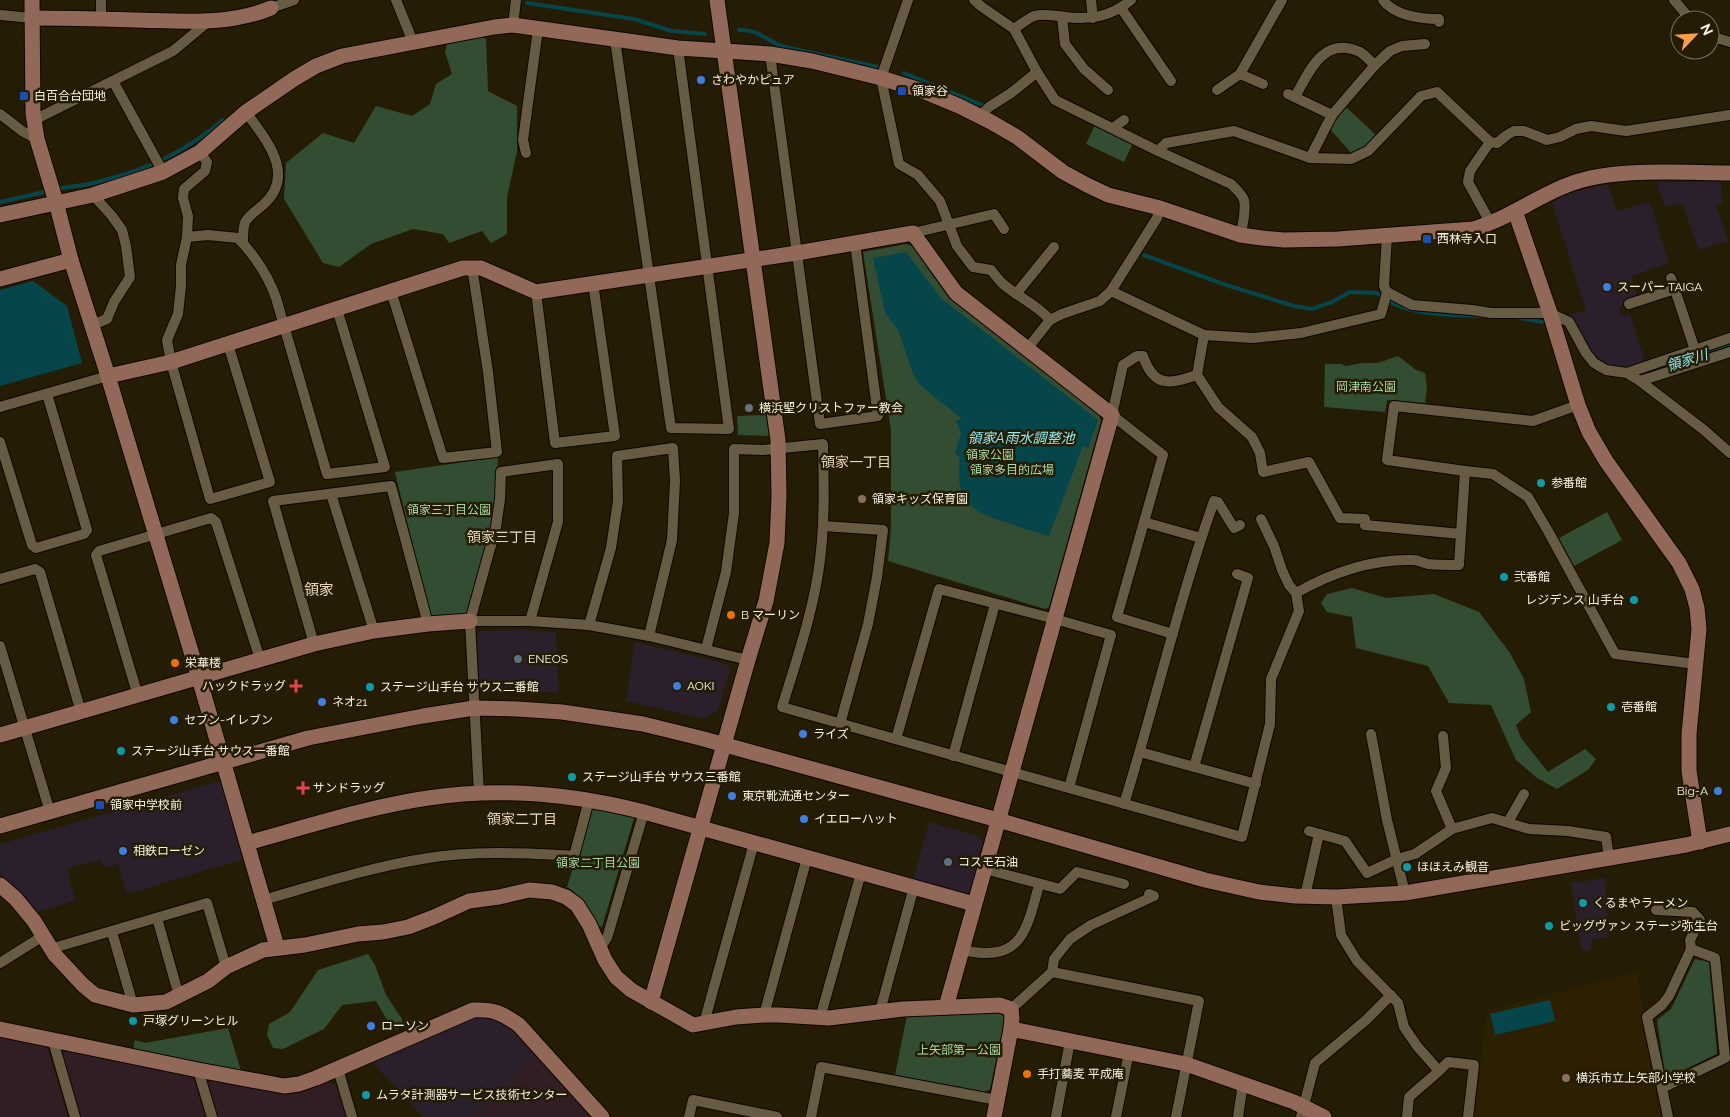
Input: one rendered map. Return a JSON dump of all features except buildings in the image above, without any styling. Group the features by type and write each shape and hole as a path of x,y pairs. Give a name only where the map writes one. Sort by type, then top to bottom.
{"street":[{"path":"32,0 32,78 37,140 71,260 199,678 277,948"},
{"path":"101,0 101,19"},
{"path":"0,15 32,18 209,21 238,18 263,7 294,0"},
{"path":"396,0 413,42"},
{"path":"513,26 516,0"},
{"path":"651,1002 766,600 777,542 779,448 717,0"},
{"path":"908,0 882,78 899,164 918,175 940,201 957,246 973,267 991,270 1001,283 1041,310 1050,320"},
{"path":"974,0 1014,28 1037,72 1055,100 1158,151 1231,184 1244,200 1243,226 1240,234"},
{"path":"1091,0 1093,18"},
{"path":"1014,28 1033,16 1093,18 1106,16 1131,0"},
{"path":"1217,90 1240,74 1282,0"},
{"path":"1383,0 1386,5 1411,17 1439,19 1439,22"},
{"path":"1674,0 1683,10"},
{"path":"1121,8 1171,81"},
{"path":"1062,17 1066,44 1084,69 1108,90"},
{"path":"34,120 173,51 209,21"},
{"path":"0,215 93,195 162,172 200,152 246,112 294,79 316,66 342,56 494,27 513,26 678,48 770,54 812,61 882,78 923,91 980,116 1017,138 1063,172 1086,185 1108,194 1160,208 1240,234 1284,240 1338,239 1473,229 1491,224 1559,188 1600,176 1627,173 1730,173"},
{"path":"526,153 523,140 538,29"},
{"path":"615,40 671,428 729,429 678,48"},
{"path":"1310,158 1332,114 1375,65 1390,51 1402,46 1425,44"},
{"path":"1332,114 1291,96 1315,62 1323,53 1344,48 1360,52 1375,65"},
{"path":"770,54 820,424 878,416 855,243"},
{"path":"980,116 989,106 1011,93 1037,72"},
{"path":"1240,74 1263,84"},
{"path":"114,81 162,172"},
{"path":"1158,151 1166,143 1234,131 1310,158 1351,159 1368,151 1421,96 1437,92 1490,142 1496,143 1514,131 1524,131 1547,140 1560,137 1576,129 1592,126 1626,132 1730,115"},
{"path":"243,242 243,226 246,218 273,195 279,181 277,164 270,147 246,112"},
{"path":"0,114 37,140"},
{"path":"1112,128 1124,120"},
{"path":"1490,142 1470,171 1468,182 1491,224"},
{"path":"200,152 207,162 206,171 184,188 183,198 188,216 187,237 181,265 178,314 166,340 210,499 270,482 228,344"},
{"path":"92,325 107,319 114,302 130,277 122,230 93,195"},
{"path":"1027,349 1050,320 1100,301 1112,291 1157,218 1160,208"},
{"path":"1515,211 1550,313 1578,405 1589,432 1606,461 1678,563 1692,589 1699,629 1689,734 1689,770 1700,842"},
{"path":"0,408 108,376 171,362 454,270 472,267 480,268 536,292 797,253 913,233 994,214 1004,229"},
{"path":"913,233 956,293 1163,455 1117,617 1173,634"},
{"path":"1112,291 1204,335 1252,338 1301,333 1381,314 1386,292 1384,286 1387,234"},
{"path":"187,237 228,236 238,238 263,270 272,288 284,326 327,474 385,467 336,309"},
{"path":"1016,294 1054,247"},
{"path":"0,279 71,260"},
{"path":"391,291 443,458 497,452 488,372 472,267"},
{"path":"1671,278 1695,350"},
{"path":"536,292 555,443 615,436 593,283"},
{"path":"1629,304 1675,289"},
{"path":"1386,292 1412,305 1491,313 1550,313 1569,322 1586,353 1594,362 1606,370 1627,373 1640,380 1729,450"},
{"path":"1204,335 1197,375 1218,407 1252,436 1260,453 1264,472 1309,462 1340,518 1365,519 1366,525 1461,534"},
{"path":"1627,373 1730,338"},
{"path":"1640,380 1730,352"},
{"path":"946,1007 1112,415 1123,365 1137,356 1143,356 1147,368 1157,380 1184,380 1197,375"},
{"path":"0,442 32,545 36,548 84,534 87,530 47,394"},
{"path":"1578,405 1533,420 1394,406 1387,460 1465,472 1494,474 1528,498 1615,654 1696,664"},
{"path":"706,649 728,562 734,513 734,449 779,448 823,444 823,526 818,575 782,708 1242,837 1270,724 1272,680 1299,610 1296,593 1289,585 1261,518"},
{"path":"589,625 611,548 618,501 617,456 674,448 675,481 672,540 649,636"},
{"path":"479,794 470,621 496,527 501,472 558,464 558,522 530,621"},
{"path":"1296,593 1334,575 1379,561 1415,560 1428,564 1459,565 1465,472"},
{"path":"314,644 273,501 391,486 428,624"},
{"path":"331,494 374,631"},
{"path":"1124,804 1201,538 1214,501 1218,502 1234,528 1240,525"},
{"path":"138,696 96,555 99,551 155,534 211,518 216,522 260,659"},
{"path":"1144,522 1201,538"},
{"path":"823,526 883,530 868,624 840,724"},
{"path":"0,579 35,569 40,572 81,712"},
{"path":"1194,767 1248,578 1237,574"},
{"path":"896,739 939,589 1055,619 1111,636 1069,788"},
{"path":"953,756 995,604"},
{"path":"0,735 314,644 374,631 428,624 470,621 530,621 589,625 649,636 748,660"},
{"path":"0,646 50,812"},
{"path":"0,826 308,738 474,708 562,712 643,724 724,744 998,820 1205,880 1259,892 1336,897 1405,893 1700,842 1730,834"},
{"path":"1371,734 1387,820 1405,893"},
{"path":"1443,736 1446,768 1436,791 1452,829"},
{"path":"1140,752 1256,784"},
{"path":"247,843 370,810 429,798 479,794 548,795 589,800 644,812 974,904"},
{"path":"1508,822 1524,794"},
{"path":"263,900 373,869 423,859 499,852 574,856 589,800"},
{"path":"600,948 607,938 644,812"},
{"path":"1305,896 1314,832 1345,841 1366,873 1397,859 1415,854 1452,829 1492,818 1529,829 1568,831 1606,837 1609,858"},
{"path":"704,1023 754,843"},
{"path":"764,1015 808,858"},
{"path":"985,869 1039,885 1060,889 1077,872 1124,884"},
{"path":"820,1018 861,873"},
{"path":"962,950 990,954 1002,951 1012,945 1021,937 1028,926 1039,885"},
{"path":"1,887 16,899 47,942 83,986 96,995 133,1005 166,1002 208,981 226,967 263,950 305,945 358,934 408,927 469,901 499,898 529,890 552,892 566,897 577,905 589,924 616,977 630,990 693,1025 736,1017 764,1015 829,1018 880,1011 946,1007 1000,1005 1011,1009"},
{"path":"880,1011 914,888"},
{"path":"1011,1009 1052,972 1054,959 1070,939 1092,925 1154,896 1149,894"},
{"path":"1336,897 1341,935 1357,961 1398,1003 1404,1027 1416,1046 1439,1071"},
{"path":"0,964 47,942 112,932 208,904 226,967"},
{"path":"1656,910 1693,912 1700,920 1690,940 1691,949 1669,996 1647,1017 1668,1117"},
{"path":"157,918 179,996"},
{"path":"112,932 133,1005"},
{"path":"1662,1088 1724,1058 1715,958 1691,949"},
{"path":"1052,972 1199,1001 1176,1117"},
{"path":"1303,1111 1315,1063 1366,1020 1391,995"},
{"path":"994,1117 1011,1029 1011,1009"},
{"path":"0,1029 284,1086 299,1084 338,1069 473,1010 488,1010 504,1014 519,1025 602,1117"},
{"path":"1011,1029 1186,1064 1242,1083 1303,1111 1324,1117"},
{"path":"53,1041 75,1117"},
{"path":"1056,1117 1070,1041"},
{"path":"1116,1117 1128,1052"},
{"path":"1407,1117 1409,1097 1448,1062 1474,1065 1468,1117"},
{"path":"811,1117 821,1067 997,1100"},
{"path":"338,1069 352,1117"},
{"path":"198,1070 212,1117"},
{"path":"1238,1117 1242,1083"},
{"path":"689,1117 693,1100 777,1117"}],"shaded area":[{"path":"1657,182 1721,182 1722,203 1716,205 1728,241 1699,250 1682,203 1665,207"},
{"name":"スーパー TAIGA","path":"1608,184 1617,211 1650,202 1669,263 1632,276 1638,299 1619,306 1622,316 1630,314 1645,362 1625,369 1607,367 1595,358 1568,315 1586,311 1552,202 1574,192"},
{"name":"ENEOS","path":"524,630 556,632 559,693 484,690 478,684 477,634 481,631"},
{"name":"AOKI","path":"635,642 727,664 730,670 718,710 704,719 626,701"},
{"name":"相鉄ローゼン","path":"220,781 226,785 247,858 127,894 118,864 104,868 101,860 67,868 75,901 37,912 0,873 0,844"},
{"name":"コスモ石油","path":"929,822 979,836 983,844 970,893 966,895 913,881"},
{"name":"くるまやラーメン","path":"1605,878 1608,937 1594,938 1591,942 1591,950 1582,951 1571,883"},
{"name":"横浜市立上矢部小学校","path":"1638,972 1646,1040 1661,1117 1474,1117 1487,1010"},
{"path":"486,1016 508,1023 537,1054 474,1117 423,1117 370,1060 472,1018"},
{"path":"0,1035 38,1042 48,1050 68,1117 0,1117"},
{"path":"68,1049 186,1072 194,1080 205,1117 79,1117 61,1055"},
{"path":"537,1054 596,1117 474,1117"},
{"path":"215,1077 275,1092 292,1092 325,1081 337,1086 346,1117 216,1117 207,1085"}],"green space":[{"path":"481,36 486,39 488,91 517,106 517,152 507,197 507,234 491,243 482,231 449,243 443,234 413,229 371,244 339,267 323,263 284,199 286,163 323,133 354,143 376,106 412,116 430,104 436,84 452,74 445,52 447,44"},
{"path":"1344,105 1377,136 1367,148 1351,153 1330,129 1335,117"},
{"path":"1095,125 1133,143 1124,162 1086,144"},
{"name":"領家公園","path":"906,244 912,246 949,298 1099,415 1101,421 1049,607 1045,609 888,561 891,528 891,430 863,252"},
{"name":"岡津南公園","path":"1398,356 1416,370 1425,373 1427,388 1425,403 1387,400 1385,412 1324,407 1325,364 1341,364 1346,366 1378,363"},
{"path":"766,415 769,436 738,435 737,416"},
{"name":"領家三丁目公園","path":"498,457 496,498 492,524 467,612 463,617 434,618 429,614 395,472"},
{"path":"1607,512 1622,540 1574,566 1559,538"},
{"path":"1352,588 1386,598 1434,594 1479,612 1510,653 1524,679 1531,712 1516,725 1521,738 1548,772 1585,749 1596,759 1588,770 1557,789 1537,778 1516,760 1491,705 1449,703 1428,666 1356,648 1352,617 1327,612 1321,603 1327,594"},
{"name":"領家二丁目公園","path":"592,808 631,814 634,818 602,927 598,926 582,899 567,887"},
{"path":"368,954 375,965 386,995 402,1019 402,1027 396,1030 390,1025 376,1001 342,1005 324,1029 283,1049 273,1048 267,1035 269,1024 290,1012 318,970"},
{"path":"1695,959 1709,962 1717,1054 1669,1077 1665,1074 1657,1020 1671,1009"},
{"name":"上矢部第一公園","path":"1001,1013 1005,1017 990,1089 985,1092 895,1075 907,1015"},
{"path":"228,1028 241,1071 133,1051 135,1040 145,1043"}],"water":[{"name":"領家A雨水調整池","path":"906,252 942,299 1098,420 1088,448 1083,446 1049,536 984,514 968,503 963,495 959,473 960,458 955,453 961,433 956,421 962,419 920,385 913,374 898,330 885,313 873,258"},
{"path":"33,281 67,306 82,363 0,386 0,290"},
{"path":"1550,1000 1555,1021 1495,1035 1490,1014"}],"waterway":[{"path":"527,3 634,19 672,31 705,34"},
{"path":"739,30 753,32 785,47 878,67"},
{"path":"904,73 982,105"},
{"path":"56,189 92,183 148,166 180,151 223,120"},
{"path":"0,202 49,191"},
{"path":"1144,255 1226,285 1294,306 1312,309 1332,302 1350,292 1377,293 1387,301 1413,310 1427,313 1483,316"},
{"path":"1520,318 1542,322"},
{"name":"領家川","path":"1643,373 1730,346"}],"place":[{"name":"さわやかピュア","path":"701,80"},
{"name":"領家谷","path":"902,91"},
{"name":"白百合台団地","path":"24,96"},
{"name":"西林寺入口","path":"1427,239"},
{"name":"スーパー TAIGA","path":"1607,287"},
{"name":"横浜聖クリストファー教会","path":"749,408"},
{"name":"参番館","path":"1541,483"},
{"name":"領家キッズ保育園","path":"862,499"},
{"name":"弐番館","path":"1504,577"},
{"name":"レジデンス 山手台","path":"1634,600"},
{"name":"B マーリン","path":"731,615"},
{"name":"ENEOS","path":"518,659"},
{"name":"栄華楼","path":"175,663"},
{"name":"ハックドラッグ","path":"296,686"},
{"name":"AOKI","path":"677,686"},
{"name":"ステージ山手台 サウス二番館","path":"370,687"},
{"name":"ネオ21","path":"322,702"},
{"name":"壱番館","path":"1611,707"},
{"name":"セブン-イレブン","path":"174,720"},
{"name":"ライズ","path":"803,734"},
{"name":"ステージ山手台 サウス一番館","path":"121,751"},
{"name":"ステージ山手台 サウス三番館","path":"572,777"},
{"name":"サンドラッグ","path":"303,788"},
{"name":"Big-A","path":"1718,791"},
{"name":"東京靴流通センター","path":"732,796"},
{"name":"領家中学校前","path":"100,805"},
{"name":"イエローハット","path":"804,819"},
{"name":"相鉄ローゼン","path":"123,851"},
{"name":"コスモ石油","path":"948,862"},
{"name":"ほほえみ観音","path":"1407,867"},
{"name":"くるまやラーメン","path":"1583,903"},
{"name":"ビッグヴァン ステージ弥生台","path":"1549,926"},
{"name":"戸塚グリーンヒル","path":"133,1021"},
{"name":"ローソン","path":"371,1026"},
{"name":"手打蕎麦 平成庵","path":"1027,1074"},
{"name":"横浜市立上矢部小学校","path":"1566,1078"},
{"name":"ムラタ計測器サービス技術センター","path":"366,1095"}],"district":[{"name":"領家一丁目","path":"856,462"},
{"name":"領家三丁目","path":"502,537"},
{"name":"領家","path":"319,590"},
{"name":"領家二丁目","path":"522,819"}],"park label":[{"name":"領家多目的広場","path":"1012,470"}]}
